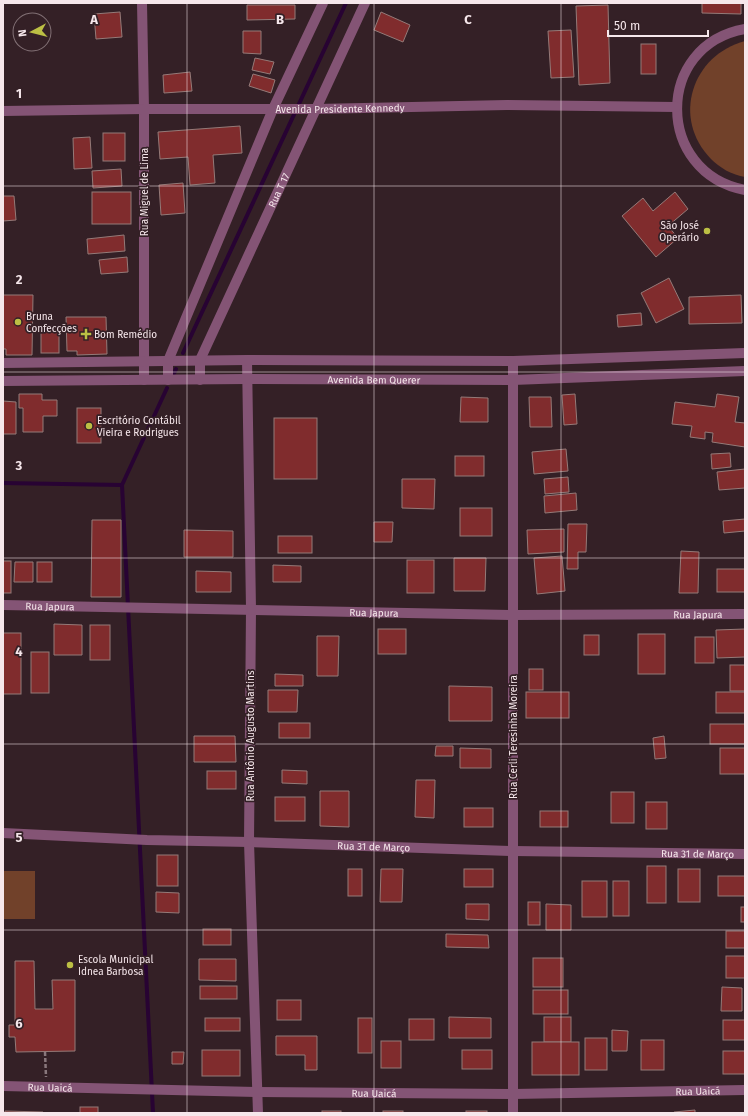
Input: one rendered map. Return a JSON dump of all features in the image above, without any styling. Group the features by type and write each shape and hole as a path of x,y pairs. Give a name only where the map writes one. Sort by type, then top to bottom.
{"street":[{"name":"Rua Miguel de Lima","path":"142,3 144,109 144,380"},
{"path":"168,380 168,361 273,109 323,3"},
{"name":"Rua T 17","path":"200,380 200,360 365,3"},
{"path":"745,29 732,32 718,38 692,60 678,92 676,107 679,130 688,151 695,161 715,179 729,186 745,190"},
{"name":"Avenida Presidente Kennedy","path":"3,111 316,109 508,105 676,107"},
{"name":"Avenida Bem Querer","path":"3,363 200,360 513,361 745,353"},
{"name":"Rua Antônio Augusto Martins","path":"247,360 251,609 249,842 258,1113"},
{"name":"Rua Cerli Teresinha Moreira","path":"513,361 513,1113"},
{"name":"Avenida Bem Querer","path":"3,381 247,379 513,380 745,371"},
{"name":"Rua Japura","path":"3,605 513,615 745,614"},
{"name":"Rua 31 de Março","path":"3,833 147,840 249,842 513,852 745,854"},
{"name":"Rua Uaicá","path":"3,1086 258,1092 513,1094 745,1090"}],"path":[{"path":"45,1052 46,1087"}],"shaded area":[{"path":"745,41 745,177 726,171 711,159 699,143 692,125 690,107 693,90 700,74 712,60 727,48"},
{"path":"3,871 35,871 35,919 3,919"}],"building":[{"path":"702,3 741,3 741,14 702,13"},
{"path":"247,5 295,5 295,19 247,20"},
{"path":"608,5 610,83 579,85 576,6"},
{"path":"120,12 122,37 96,39 94,14"},
{"path":"381,12 410,25 403,42 374,30"},
{"path":"571,30 574,77 551,78 548,31"},
{"path":"243,31 261,31 261,54 243,53"},
{"path":"641,44 656,44 656,74 641,74"},
{"path":"255,58 274,62 270,74 252,70"},
{"path":"190,72 192,91 164,93 163,75"},
{"path":"253,74 275,80 271,93 249,86"},
{"path":"240,126 242,153 213,155 215,183 190,185 188,157 160,159 158,132"},
{"path":"103,133 125,133 125,161 103,161"},
{"path":"90,137 92,168 74,169 73,138"},
{"path":"121,169 122,186 93,188 92,171"},
{"path":"183,183 185,213 161,215 159,185"},
{"path":"92,192 131,192 131,224 92,224"},
{"path":"675,192 688,209 668,226 678,238 656,257 622,216 643,198 653,211"},
{"path":"3,196 14,196 16,220 3,221"},
{"path":"124,235 125,251 88,254 87,239"},
{"path":"127,257 128,272 101,274 99,260"},
{"path":"669,278 684,309 656,323 641,293"},
{"name":"Bruna Confecções","path":"3,295 33,295 32,355 6,355 6,349 3,349"},
{"path":"741,295 742,323 689,324 689,297"},
{"path":"641,313 642,325 618,327 617,315"},
{"name":"Bom Remédio","path":"66,317 106,317 107,354 77,355 77,351 67,351"},
{"path":"41,326 59,326 59,353 41,353"},
{"path":"19,394 42,394 42,400 57,400 57,416 43,416 43,432 23,432 23,408 19,408"},
{"path":"575,394 577,424 564,425 562,395"},
{"path":"717,394 739,397 735,422 745,423 745,447 712,442 713,433 705,432 705,439 690,437 692,426 672,424 675,402 715,407"},
{"path":"461,397 488,398 488,422 460,422"},
{"path":"529,397 551,397 552,427 530,427"},
{"path":"3,401 16,402 16,434 3,434"},
{"name":"Escritório Contábil Vieira e Rodrigues","path":"77,408 101,408 101,443 77,443"},
{"path":"274,418 317,418 317,479 274,479"},
{"path":"566,449 568,471 534,474 532,452"},
{"path":"730,453 731,467 712,469 711,454"},
{"path":"455,456 484,456 484,476 455,476"},
{"path":"745,469 745,488 719,490 717,472"},
{"path":"568,477 569,492 545,494 544,479"},
{"path":"402,479 435,479 434,509 402,508"},
{"path":"576,493 577,510 545,513 544,496"},
{"path":"460,508 492,508 492,536 460,536"},
{"path":"745,519 745,531 724,533 723,521"},
{"path":"92,520 121,520 121,597 91,597"},
{"path":"374,522 393,522 392,542 374,542"},
{"path":"568,524 587,524 586,552 578,552 578,569 567,569"},
{"path":"564,529 564,552 528,554 527,530"},
{"path":"184,530 233,531 233,557 184,557"},
{"path":"278,536 312,536 312,553 278,553"},
{"path":"681,551 699,552 698,593 679,593"},
{"path":"562,556 565,591 537,594 534,558"},
{"path":"454,558 486,558 485,591 454,591"},
{"path":"407,560 434,560 434,593 407,593"},
{"path":"3,561 11,561 11,593 3,593"},
{"path":"15,562 33,562 33,582 14,582"},
{"path":"37,562 52,562 52,582 37,582"},
{"path":"273,565 301,566 301,582 273,582"},
{"path":"717,569 745,569 745,592 717,592"},
{"path":"196,571 231,572 231,592 196,592"},
{"path":"54,624 82,625 82,655 54,655"},
{"path":"90,625 110,625 110,660 90,660"},
{"path":"378,629 406,629 406,654 378,654"},
{"path":"745,629 745,657 717,658 716,630"},
{"path":"3,633 21,633 21,694 3,694"},
{"path":"638,634 665,634 665,674 638,674"},
{"path":"584,635 599,635 599,655 584,655"},
{"path":"317,636 339,636 338,676 317,676"},
{"path":"695,637 714,637 714,663 695,663"},
{"path":"31,652 49,652 49,693 31,693"},
{"path":"730,665 745,665 745,691 730,691"},
{"path":"529,669 543,669 543,690 529,690"},
{"path":"275,674 303,675 303,686 275,686"},
{"path":"449,686 492,687 492,721 449,721"},
{"path":"268,690 298,690 297,712 268,712"},
{"path":"526,692 569,692 569,718 526,718"},
{"path":"716,692 745,692 745,713 716,713"},
{"path":"279,723 310,723 310,738 279,738"},
{"path":"710,724 745,724 745,744 710,744"},
{"path":"194,736 235,736 236,762 194,762"},
{"path":"664,736 666,758 655,759 653,738"},
{"path":"436,746 453,746 453,756 435,756"},
{"path":"460,748 491,749 491,768 460,768"},
{"path":"720,748 745,748 745,774 720,774"},
{"path":"282,770 307,771 307,784 282,783"},
{"path":"207,771 236,771 236,789 207,789"},
{"path":"416,780 435,780 434,818 415,817"},
{"path":"320,791 349,791 349,827 320,826"},
{"path":"611,792 634,792 634,823 611,823"},
{"path":"275,797 305,797 305,821 275,821"},
{"path":"646,802 667,802 667,829 646,829"},
{"path":"464,808 493,808 493,827 464,827"},
{"path":"540,811 568,811 568,827 540,827"},
{"path":"157,855 178,855 178,886 157,886"},
{"path":"647,866 666,866 666,903 647,903"},
{"path":"348,869 362,869 362,896 348,896"},
{"path":"381,869 403,869 402,902 380,902"},
{"path":"464,869 493,869 493,887 464,887"},
{"path":"678,869 700,869 700,902 678,902"},
{"path":"718,876 745,876 745,896 718,896"},
{"path":"582,881 607,881 607,917 582,917"},
{"path":"613,881 629,881 629,916 613,916"},
{"path":"156,892 179,893 179,913 156,912"},
{"path":"528,902 540,902 540,925 528,925"},
{"path":"466,904 489,904 489,920 466,919"},
{"path":"546,904 571,905 571,930 546,930"},
{"path":"741,907 745,907 745,922 741,922"},
{"path":"203,929 231,929 231,945 203,945"},
{"path":"726,931 745,931 745,948 726,948"},
{"path":"446,934 488,935 489,948 446,947"},
{"path":"726,956 745,956 745,978 726,978"},
{"path":"533,958 563,958 563,987 533,987"},
{"path":"199,959 236,959 236,981 199,980"},
{"path":"15,961 34,961 35,1009 53,1009 52,980 75,980 75,1051 16,1052 15,1037 9,1037 9,1025 15,1025"},
{"path":"200,986 237,986 237,999 200,999"},
{"path":"722,987 742,988 742,1011 721,1011"},
{"path":"533,990 568,990 568,1014 533,1014"},
{"path":"277,1000 301,1000 301,1020 277,1020"},
{"path":"449,1017 491,1018 491,1038 449,1038"},
{"path":"544,1017 571,1017 571,1042 544,1042"},
{"path":"205,1018 240,1018 240,1031 205,1031"},
{"path":"358,1018 372,1018 372,1053 358,1053"},
{"path":"409,1019 434,1019 434,1040 409,1040"},
{"path":"723,1020 745,1020 745,1040 723,1040"},
{"path":"612,1030 628,1031 627,1051 612,1051"},
{"path":"276,1036 317,1036 317,1070 305,1070 305,1055 276,1055"},
{"path":"585,1038 607,1038 607,1070 585,1070"},
{"path":"641,1040 664,1040 664,1070 641,1070"},
{"path":"381,1041 401,1041 401,1068 381,1068"},
{"path":"532,1042 579,1042 579,1075 532,1075"},
{"path":"202,1050 240,1050 240,1076 202,1076"},
{"path":"462,1050 492,1050 492,1069 462,1069"},
{"path":"723,1051 745,1051 745,1074 723,1074"},
{"path":"172,1052 184,1052 183,1064 172,1064"},
{"path":"80,1107 98,1107 98,1113 80,1113"},
{"path":"695,1110 695,1113 674,1113 674,1112"},
{"path":"5,1111 43,1112 43,1113 5,1113"},
{"path":"322,1111 341,1111 341,1113 322,1113"},
{"path":"383,1111 403,1111 403,1113 383,1113"},
{"path":"466,1111 487,1111 487,1113 466,1113"}],"waterway":[{"path":"183,353 346,3"},
{"path":"174,373 176,369"},
{"path":"153,1113 122,485 167,388"},
{"path":"3,483 122,485"}],"place":[{"name":"São José Operário","path":"707,231"},
{"name":"Bruna Confecções","path":"18,322"},
{"name":"Bom Remédio","path":"86,334"},
{"name":"Escritório Contábil Vieira e Rodrigues","path":"89,426"},
{"name":"Escola Municipal Idnea Barbosa","path":"70,965"}]}
